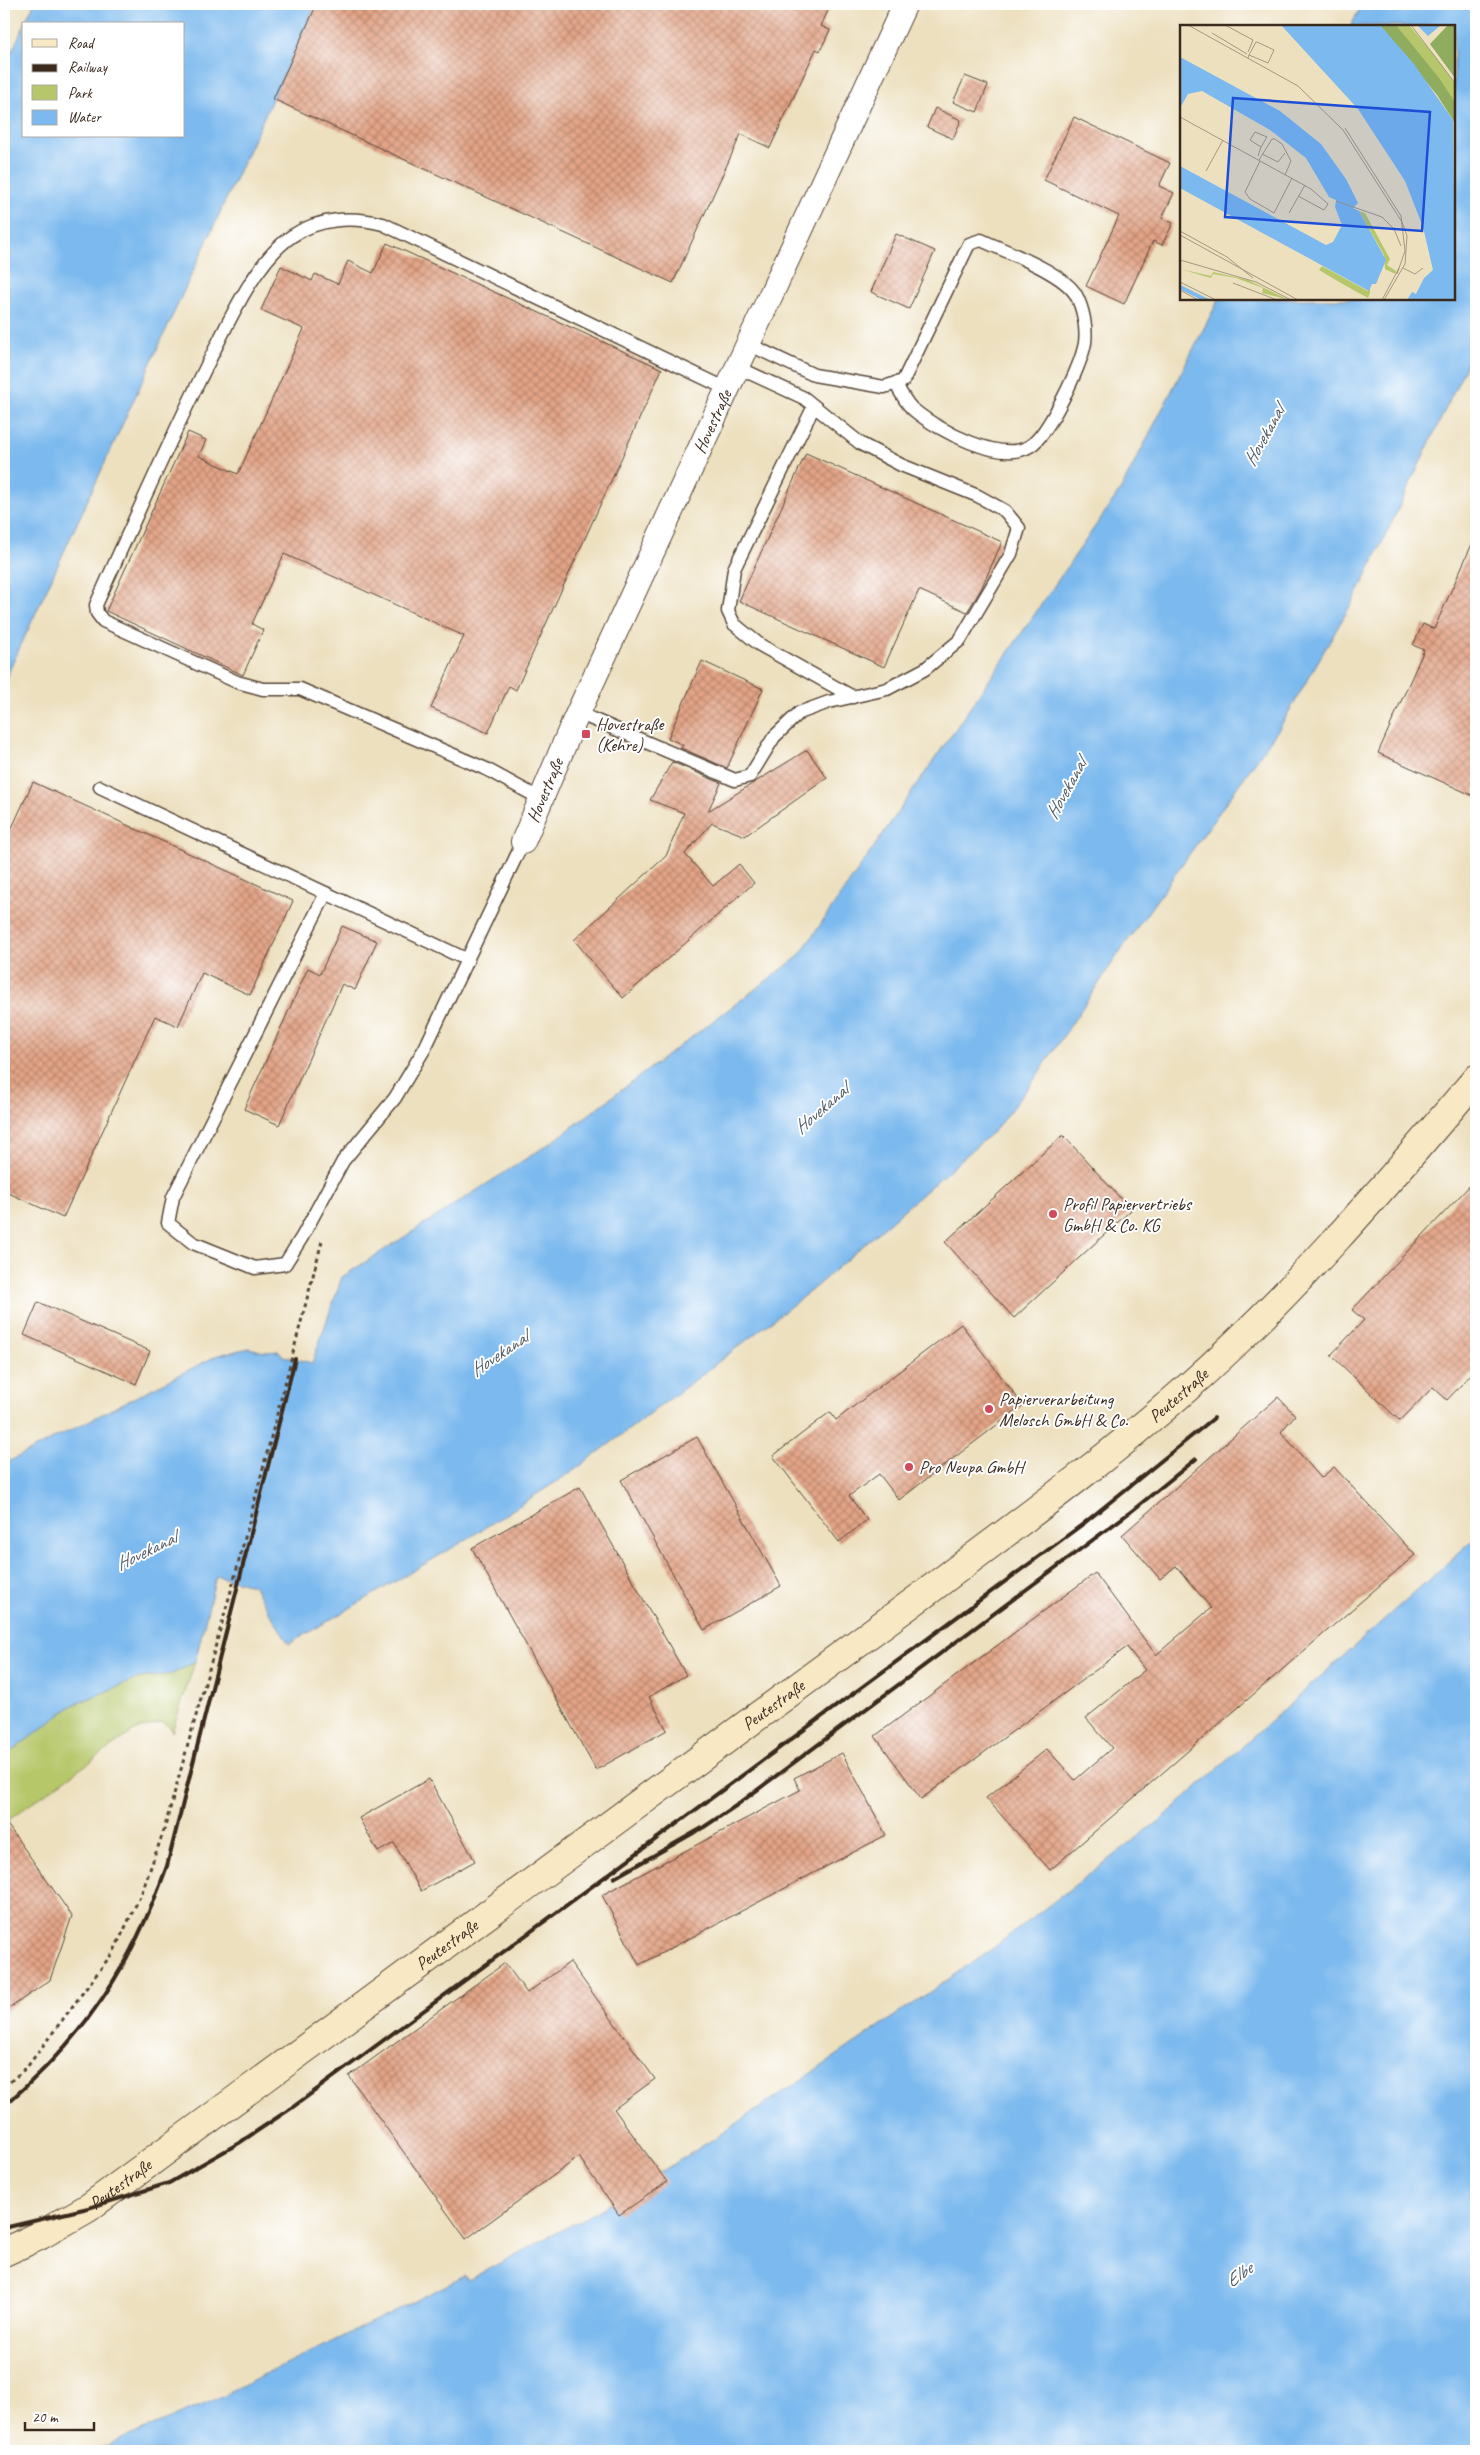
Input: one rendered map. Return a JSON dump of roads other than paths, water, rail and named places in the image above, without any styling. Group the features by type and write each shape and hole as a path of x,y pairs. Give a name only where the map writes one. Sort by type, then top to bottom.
{"street":[{"name":"Hovestraße","path":"523,842 578,713 905,4"},
{"name":"Peutestraße","path":"4,2252 41,2235 88,2208 931,1589 1059,1492 1187,1388 1291,1289 1476,1079"}],"lane":[{"path":"541,799 491,772 300,688 263,689 236,682 103,621 97,613 96,604 178,423 240,300 273,254 292,236 327,221 346,218 365,219 383,224 728,388"},
{"path":"748,344 814,375 884,387 895,383 903,381 915,360 969,244 981,240 1063,280 1076,294 1084,318 1085,342 1070,385 1043,433 1030,446 1013,452 988,449 945,430 913,410 895,383"},
{"path":"578,713 735,780 750,776 774,736 799,712 886,689 925,669 960,640 1011,554 1019,528 1005,511 978,496 902,465 861,444 804,398 738,367"},
{"path":"814,406 734,569 728,611 734,624 760,645 853,697"},
{"path":"100,787 468,960"},
{"path":"326,893 174,1197 168,1223 193,1243 255,1268 284,1264 302,1237 344,1161 395,1098 426,1048 523,842"}],"water":[{"path":"34,4 316,4 4,682 4,69 22,29 22,138 185,138 185,22 25,22"},
{"name":"Hovekanal","path":"1362,4 1476,4 1476,345 1360,589 1280,727 1121,950 1034,1080 994,1131 813,1289 576,1469 464,1541 289,1644 253,1585 216,1576 195,1662 172,1674 139,1678 73,1705 4,1757 4,1464 218,1355 249,1348 264,1352 279,1351 283,1356 312,1363 342,1277 555,1140 798,957 1121,489 1218,300 1455,300 1455,25 1352,25"},
{"name":"Elbe","path":"1476,1537 1476,2451 93,2451 210,2402 465,2276 468,2280 603,2208 720,2135 984,1955 1165,1816"}],"railway":[{"path":"4,2106 59,2053 103,1998 138,1936 153,1902 167,1866 295,1359"},
{"path":"4,2228 88,2208 169,2183 239,2143 293,2107 1083,1524 1214,1418"},
{"path":"614,1878 704,1827 737,1805 1133,1510 1196,1459"}],"place":[{"name":"Hovestraße (Kehre)","path":"586,734"},
{"name":"Profil Papiervertriebs GmbH & Co. KG","path":"1053,1214"},
{"name":"Papierverarbeitung Melosch GmbH & Co.","path":"989,1409"},
{"name":"Pro Neupa GmbH","path":"909,1467"}]}
